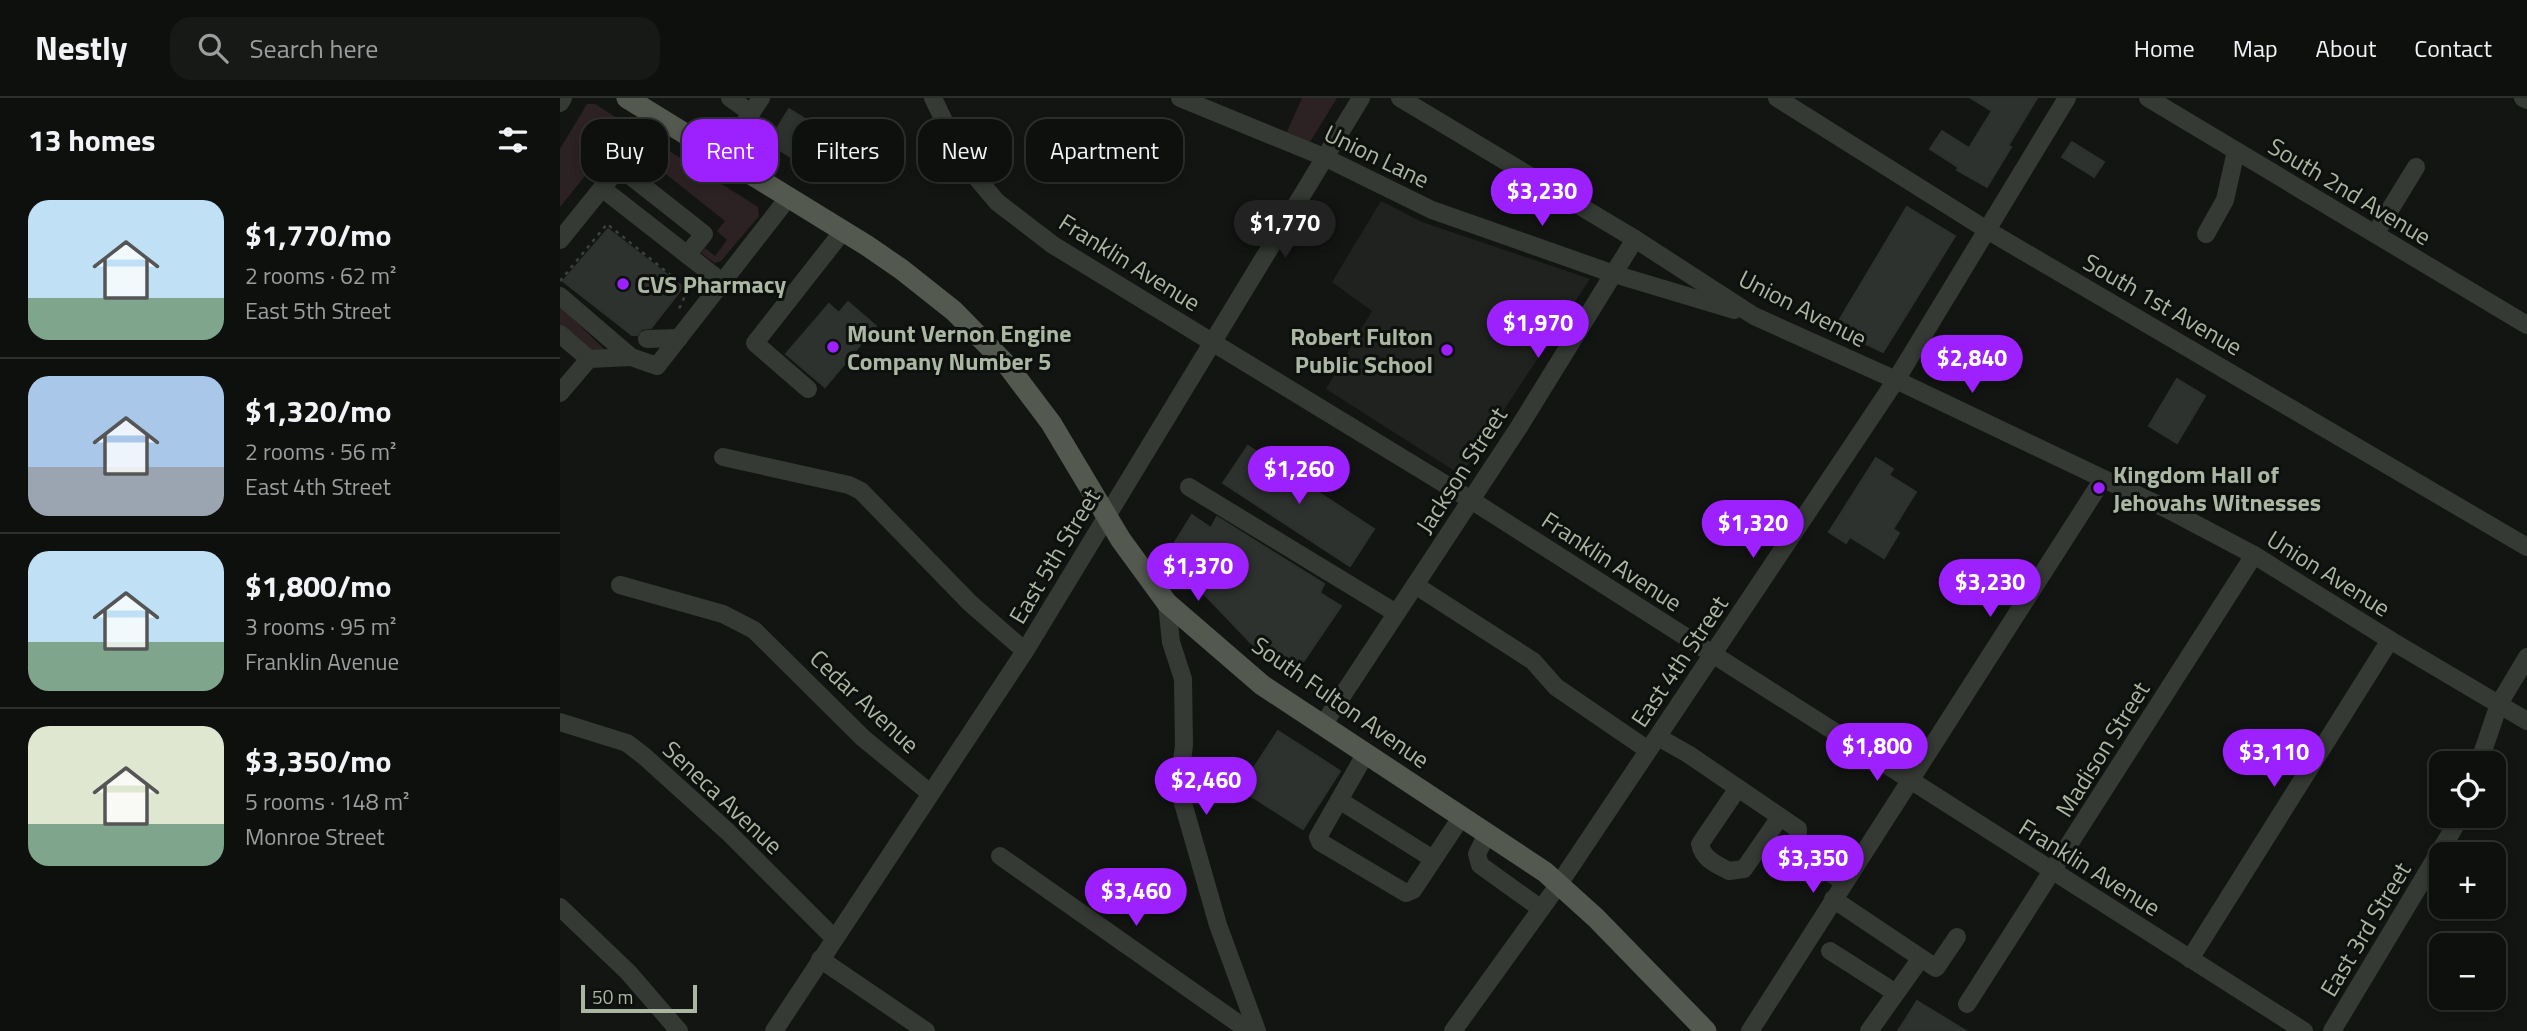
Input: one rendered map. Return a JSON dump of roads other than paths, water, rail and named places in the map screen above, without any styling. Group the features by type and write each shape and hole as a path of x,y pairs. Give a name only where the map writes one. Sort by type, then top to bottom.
{"main road":[{"name":"South Fulton Avenue","path":"627,98 682,132"},
{"name":"South Fulton Avenue","path":"762,182 843,231 927,289 954,311 1008,366 1051,423 1121,540 1167,603 1262,685 1545,872 1596,918 1706,1031"}],"street":[{"path":"560,103 563,98"},
{"path":"730,98 756,105"},
{"name":"Franklin Avenue","path":"933,98 964,163 997,202 1053,244 1471,500 2304,1031"},
{"name":"Union Lane","path":"1180,98 1324,157 1432,210 1614,274 1754,316"},
{"name":"East 5th Street","path":"774,1031 1025,651 1361,98"},
{"name":"Union Avenue","path":"1400,98 1635,239 1754,316 1896,380 2171,511 2254,555 2527,721"},
{"name":"South 1st Avenue","path":"1777,98 1987,230 2527,547"},
{"name":"East 4th Street","path":"1453,1031 1559,884 1896,380 2067,98"},
{"name":"South 2nd Avenue","path":"2148,98 2527,325"},
{"path":"2206,234 2225,200 2236,151"},
{"path":"560,240 620,167 704,233 688,256"},
{"path":"2375,234 2416,167"},
{"path":"603,189 722,282"},
{"path":"560,296 638,346 657,366 672,338 722,282 788,198"},
{"path":"808,389 755,343 843,231"},
{"name":"Jackson Street","path":"1323,725 1471,500 1635,239"},
{"path":"560,334 589,359"},
{"path":"560,393 589,359 672,338"},
{"path":"723,457 849,485 861,491 970,603 1025,651"},
{"path":"1750,1031 2103,479"},
{"path":"1189,487 1396,614"},
{"name":"Madison Street","path":"1967,1004 2254,555"},
{"name":"Cedar Avenue","path":"620,585 723,614 754,630 863,738 930,793"},
{"path":"1415,585 1533,661 1556,687 1653,743 1688,754 1798,829 1797,852 1844,882"},
{"path":"1167,603 1171,642 1183,679 1184,745 1180,778 1183,803 1218,925 1257,1031"},
{"path":"2190,959 2390,640"},
{"path":"2483,751 2499,704 2527,657"},
{"name":"Seneca Avenue","path":"560,722 627,743 644,756 728,832 834,938"},
{"path":"1366,753 1318,837 1320,842 1406,893 1413,890 1462,816"},
{"path":"1738,788 1700,844 1707,859 1729,872 1744,869 1780,817"},
{"path":"1339,800 1433,859"},
{"name":"East 3rd Street","path":"2332,1031 2454,828"},
{"path":"1487,834 1477,854 1480,865 1540,908"},
{"path":"1000,856 1249,1031"},
{"path":"1833,899 1936,968 1957,937"},
{"path":"560,907 628,972 679,1031"},
{"path":"1830,951 1896,993"},
{"path":"1869,1031 1921,958"},
{"path":"820,959 926,1031"}],"place":[{"name":"CVS Pharmacy","path":"623,284"},
{"name":"Mount Vernon Engine Company Number 5","path":"833,347"},
{"name":"Robert Fulton Public School","path":"1447,350"},
{"name":"Kingdom Hall of Jehovahs Witnesses","path":"2099,488"}]}
